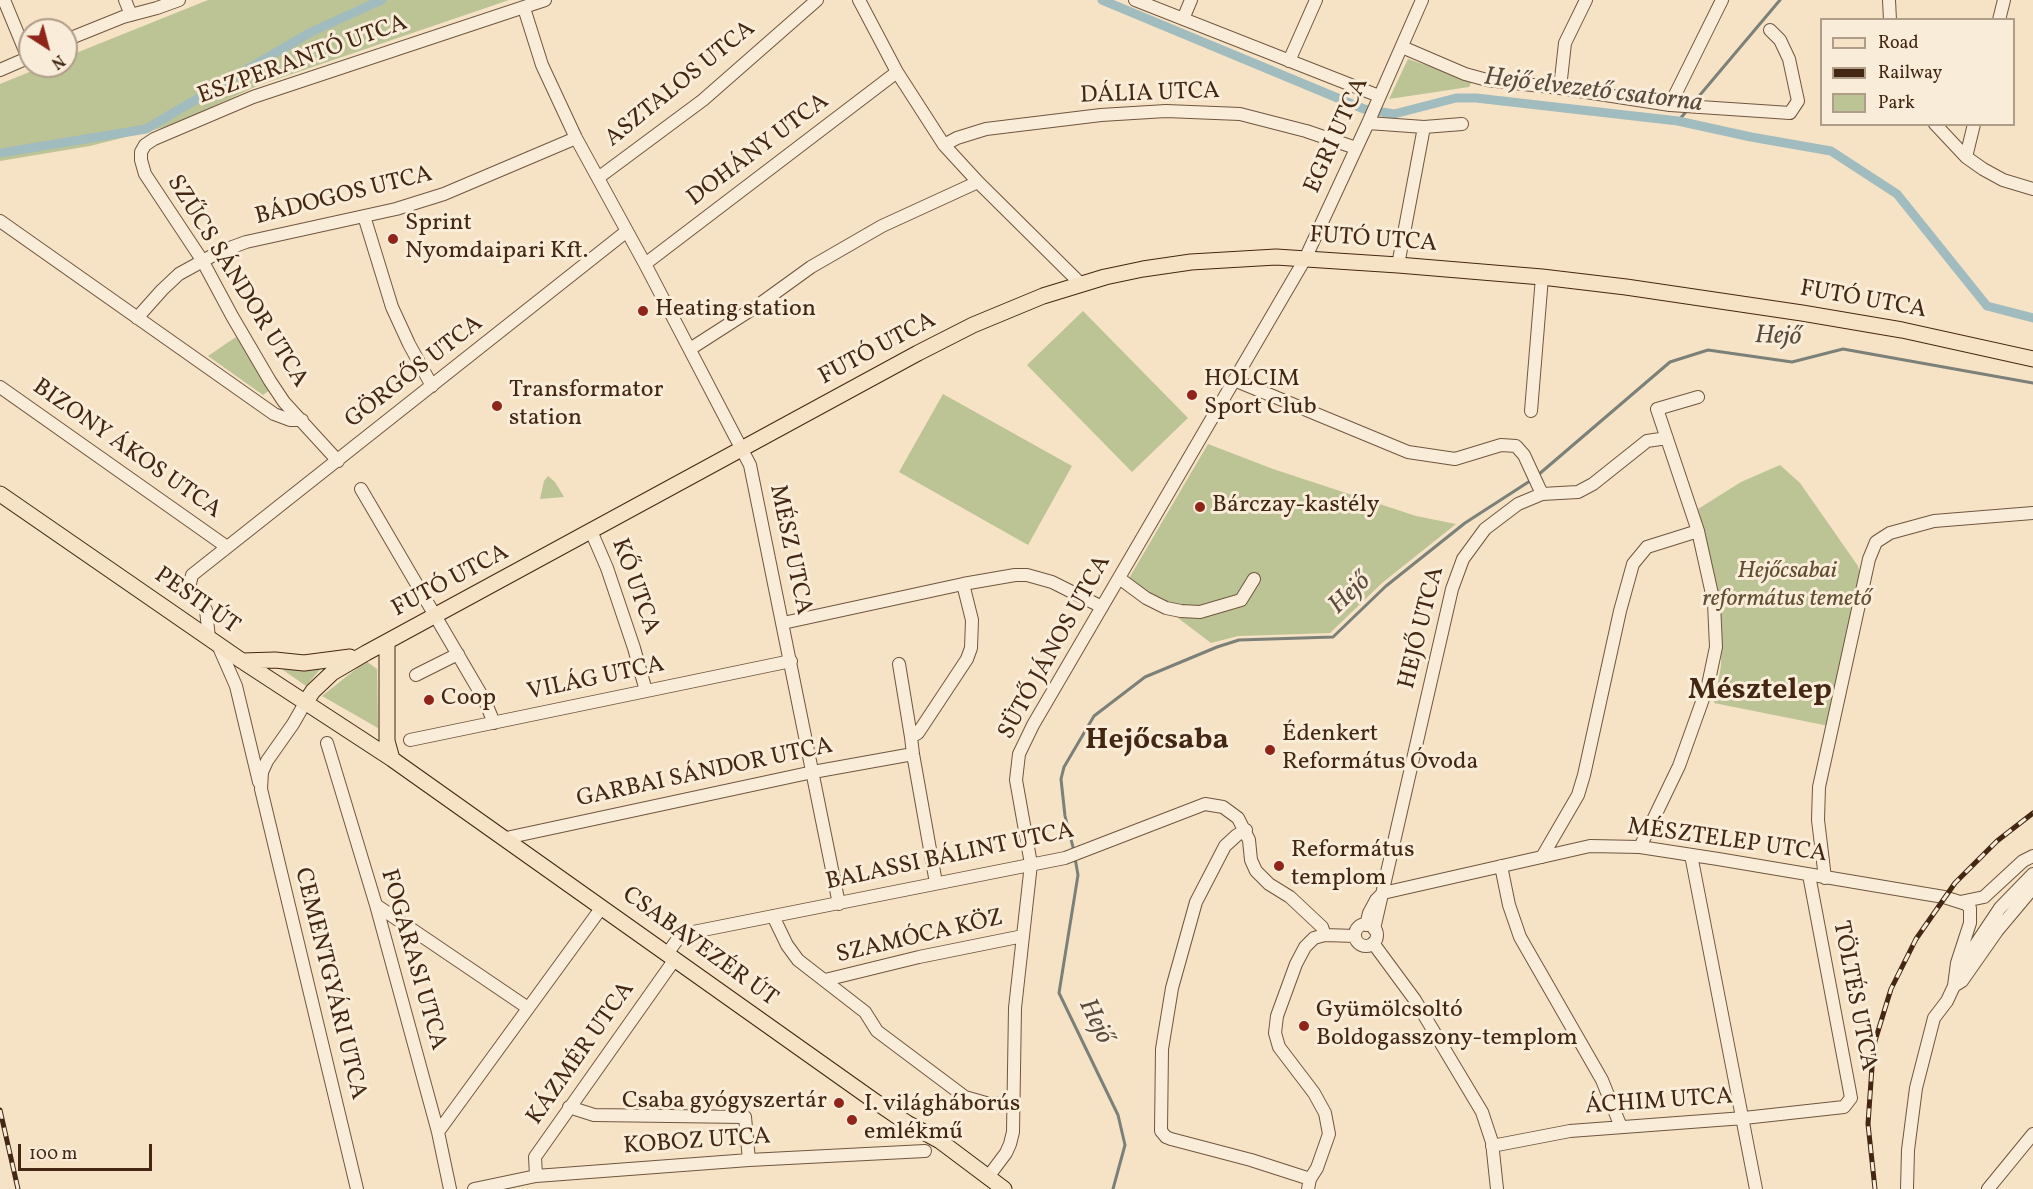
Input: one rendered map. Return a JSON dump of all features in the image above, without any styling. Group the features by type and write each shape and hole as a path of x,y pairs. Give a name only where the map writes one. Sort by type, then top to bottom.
{"main road":[{"name":"FUTÓ UTCA","path":"304,703 332,673 362,655 973,325 1043,296 1080,284 1143,269 1239,258 1305,259 1542,277 1626,286 1802,313 1921,334 2033,359"},
{"name":"PESTI ÚT","path":"0,494 242,662 367,744"},
{"path":"387,642 387,741 392,759"},
{"path":"242,662 275,660 304,663 362,655"},
{"name":"CSABAVEZÉR ÚT","path":"367,744 506,838 873,1100 907,1123 940,1141 1004,1189"}],"street":[{"path":"4,0 18,32"},
{"path":"125,0 131,15"},
{"path":"78,35 179,0"},
{"name":"ESZPERANTÓ UTCA","path":"145,145 253,96 545,0"},
{"name":"ASZTALOS UTCA","path":"598,178 703,100 817,0"},
{"path":"859,0 897,72 944,145 1080,284"},
{"path":"1135,0 1378,99"},
{"path":"1183,19 1191,0"},
{"path":"1289,61 1316,0"},
{"name":"EGRI UTCA","path":"1234,380 1305,259 1422,0"},
{"path":"1560,88 1565,43 1586,0"},
{"path":"1671,105 1722,0"},
{"path":"1889,0 1890,18"},
{"path":"2000,18 2004,0"},
{"name":"MÉSZ UTCA","path":"524,8 543,65 576,138 750,465 839,904"},
{"path":"1402,47 1466,74 1487,80 1560,88 1671,105 1790,113 1798,101 1791,67 1780,40 1770,30"},
{"path":"0,70 18,62"},
{"name":"DOHÁNY UTCA","path":"645,264 897,72"},
{"name":"DÁLIA UTCA","path":"944,145 957,138 986,129 1101,115 1166,111 1240,114 1306,131 1356,148"},
{"path":"1368,123 1424,127 1462,124"},
{"path":"1937,126 1966,156 2003,180 2033,189"},
{"path":"1966,156 1974,126"},
{"path":"1398,265 1424,127"},
{"name":"BÁDOGOS UTCA","path":"137,318 179,274 202,260 246,242 396,209 444,194 576,138"},
{"name":"SZŰCS SÁNDOR UTCA","path":"145,145 141,152 145,174 202,260 270,381 284,402 338,461"},
{"path":"690,349 757,306 811,267 882,226 978,182"},
{"path":"363,216 392,307 432,386"},
{"path":"0,221 274,414 290,420 302,420"},
{"name":"GÖRGŐS UTCA","path":"214,642 206,610 189,588 192,575 627,231"},
{"path":"1531,411 1542,277"},
{"path":"1234,380 1408,452 1455,459 1501,445 1516,446 1524,455 1538,485"},
{"name":"SÜTŐ JÁNOS UTCA","path":"988,1177 1010,1144 1012,1132 1015,1008 1031,864 1016,780 1019,754 1033,725 1234,380"},
{"name":"BIZONY ÁKOS UTCA","path":"0,387 227,547"},
{"path":"1640,847 1679,766 1708,685 1716,647 1714,603 1698,531 1657,409 1698,398"},
{"name":"HEJŐ UTCA","path":"1370,927 1383,893 1452,589 1463,559 1485,529 1518,504 1538,485 1578,492 1593,484 1647,441 1667,438"},
{"path":"362,489 485,701 494,723"},
{"path":"1825,878 1818,820 1819,787 1869,559 1876,542 1890,533 1934,521 2033,513"},
{"name":"KŐ UTCA","path":"591,531 607,568 646,691"},
{"path":"1542,857 1578,795 1584,776 1620,611 1634,564 1647,547 1698,531"},
{"path":"783,623 1015,575 1027,575 1052,582 1102,607"},
{"path":"1119,578 1146,598 1166,608 1200,612 1241,600 1254,579"},
{"path":"911,737 918,733 967,659 971,648 972,620 963,584"},
{"name":"CEMENTGYÁRI UTCA","path":"214,642 236,686 357,1189"},
{"path":"416,675 458,654"},
{"name":"VILÁG UTCA","path":"410,740 790,661"},
{"path":"899,664 936,883"},
{"name":"CEMENTGYÁRI UTCA","path":"261,789 262,772 267,761 293,724 304,703"},
{"name":"FOGARASI UTCA","path":"327,743 376,905 438,1132 450,1189"},
{"name":"GARBAI SÁNDOR UTCA","path":"506,838 813,772 913,754"},
{"name":"BALASSI BÁLINT UTCA","path":"671,956 677,940 688,933 1065,858 1205,804 1223,807 1231,812 1246,830"},
{"path":"1325,935 1322,927 1290,897 1269,884 1256,871 1251,860 1246,830 1225,846 1196,902 1172,988 1162,1049 1161,1131 1166,1137 1251,1160 1309,1184 1329,1134 1324,1113 1314,1093 1279,1047 1275,1033 1277,1016 1296,964 1305,947 1314,938 1325,935 1355,936"},
{"name":"MÉSZTELEP UTCA","path":"1383,893 1590,846 1640,847 1903,890 1960,902 1984,897 2023,861 2033,856"},
{"path":"1691,855 1756,1189"},
{"path":"1501,866 1509,905 1520,937 1602,1080 1621,1127"},
{"path":"2013,871 2033,867"},
{"path":"1954,981 2000,908 2033,874"},
{"name":"TÖLTÉS UTCA","path":"1809,875 1851,1098 1844,1107 1829,1109"},
{"path":"1954,981 1962,981 1996,931 2033,888"},
{"path":"1907,1189 1911,1117 1925,1049 1934,1018 1947,1001 1954,981 1971,914 1970,908 1960,902"},
{"path":"376,905 528,1008"},
{"path":"438,1132 602,907"},
{"name":"SZAMÓCA KÖZ","path":"773,916 787,945 798,960 865,1012 877,1031 965,1097 986,1103 1013,1105"},
{"path":"1370,927 1376,937 1373,944 1361,945 1355,936 1358,928 1370,927"},
{"name":"SZAMÓCA KÖZ","path":"825,980 919,957 1023,936"},
{"path":"1373,944 1415,1000 1448,1051 1482,1112 1492,1146 1497,1189"},
{"name":"KÁZMÉR UTCA","path":"536,1176 535,1157 671,956"},
{"path":"569,1107 594,1115 745,1117 749,1160"},
{"name":"ÁCHIM UTCA","path":"1492,1146 1570,1131 1829,1109"},
{"path":"1988,1189 2031,1141"},
{"name":"KOBOZ UTCA","path":"474,1189 536,1176 749,1160 925,1151"}],"green space":[{"path":"208,0 509,0 257,86 173,125 90,146 0,161 0,84 18,77 78,78 78,52"},
{"path":"1408,59 1472,81 1469,87 1389,99"},
{"path":"1083,311 1188,418 1132,472 1027,365"},
{"path":"236,337 271,389 263,395 208,356"},
{"path":"943,394 1072,466 1028,545 899,472"},
{"path":"1208,444 1273,469 1416,516 1456,524 1382,583 1330,633 1238,636 1211,643 1128,580"},
{"name":"Hejőcsabai református temető","path":"1780,465 1800,483 1858,566 1861,576 1829,726 1714,703 1721,666 1722,622 1698,509 1741,482"},
{"path":"548,476 555,482 564,497 540,499 544,481"},
{"path":"366,661 377,669 378,728 322,696"},
{"path":"273,663 323,666 306,686"}],"waterway":[{"name":"Hejő elvezető csatorna","path":"0,153 146,129 311,32 382,0"},
{"name":"Hejő elvezető csatorna","path":"1102,0 1364,109 1394,114 1456,98 1476,98 1678,121 1831,151 1897,194 1987,306 2033,318"},
{"path":"1694,102 1780,0"},
{"path":"1678,121 1685,113"},
{"name":"Hejő","path":"1538,475 1670,362 1708,350 1792,362 1843,349 2033,383"},
{"name":"Hejő","path":"1074,851 1065,816 1061,779 1064,767 1094,716 1145,677 1217,647 1239,640 1333,637 1386,586 1465,523 1533,479"},
{"name":"Hejő","path":"1075,858 1078,875 1059,993 1118,1115 1125,1145 1113,1189"}],"railway":[{"path":"1875,1189 1868,1124 1872,1067 1875,1041 1891,989 1916,939 1955,883 1997,841 2033,813"},
{"path":"0,1110 18,1189"}],"place":[{"name":"Sprint Nyomdaipari Kft.","path":"393,239"},
{"name":"Heating station","path":"643,311"},
{"name":"HOLCIM Sport Club","path":"1192,395"},
{"name":"Transformator station","path":"497,406"},
{"name":"Bárczay-kastély","path":"1200,507"},
{"name":"Coop","path":"429,700"},
{"name":"Édenkert Református Óvoda","path":"1270,750"},
{"name":"Református templom","path":"1279,866"},
{"name":"Gyümölcsoltó Boldogasszony-templom","path":"1304,1026"},
{"name":"Csaba gyógyszertár","path":"839,1103"},
{"name":"I. világháborús emlékmű","path":"852,1120"}],"district":[{"name":"Mésztelep","path":"1760,692"},
{"name":"Hejőcsaba","path":"1157,742"}]}
